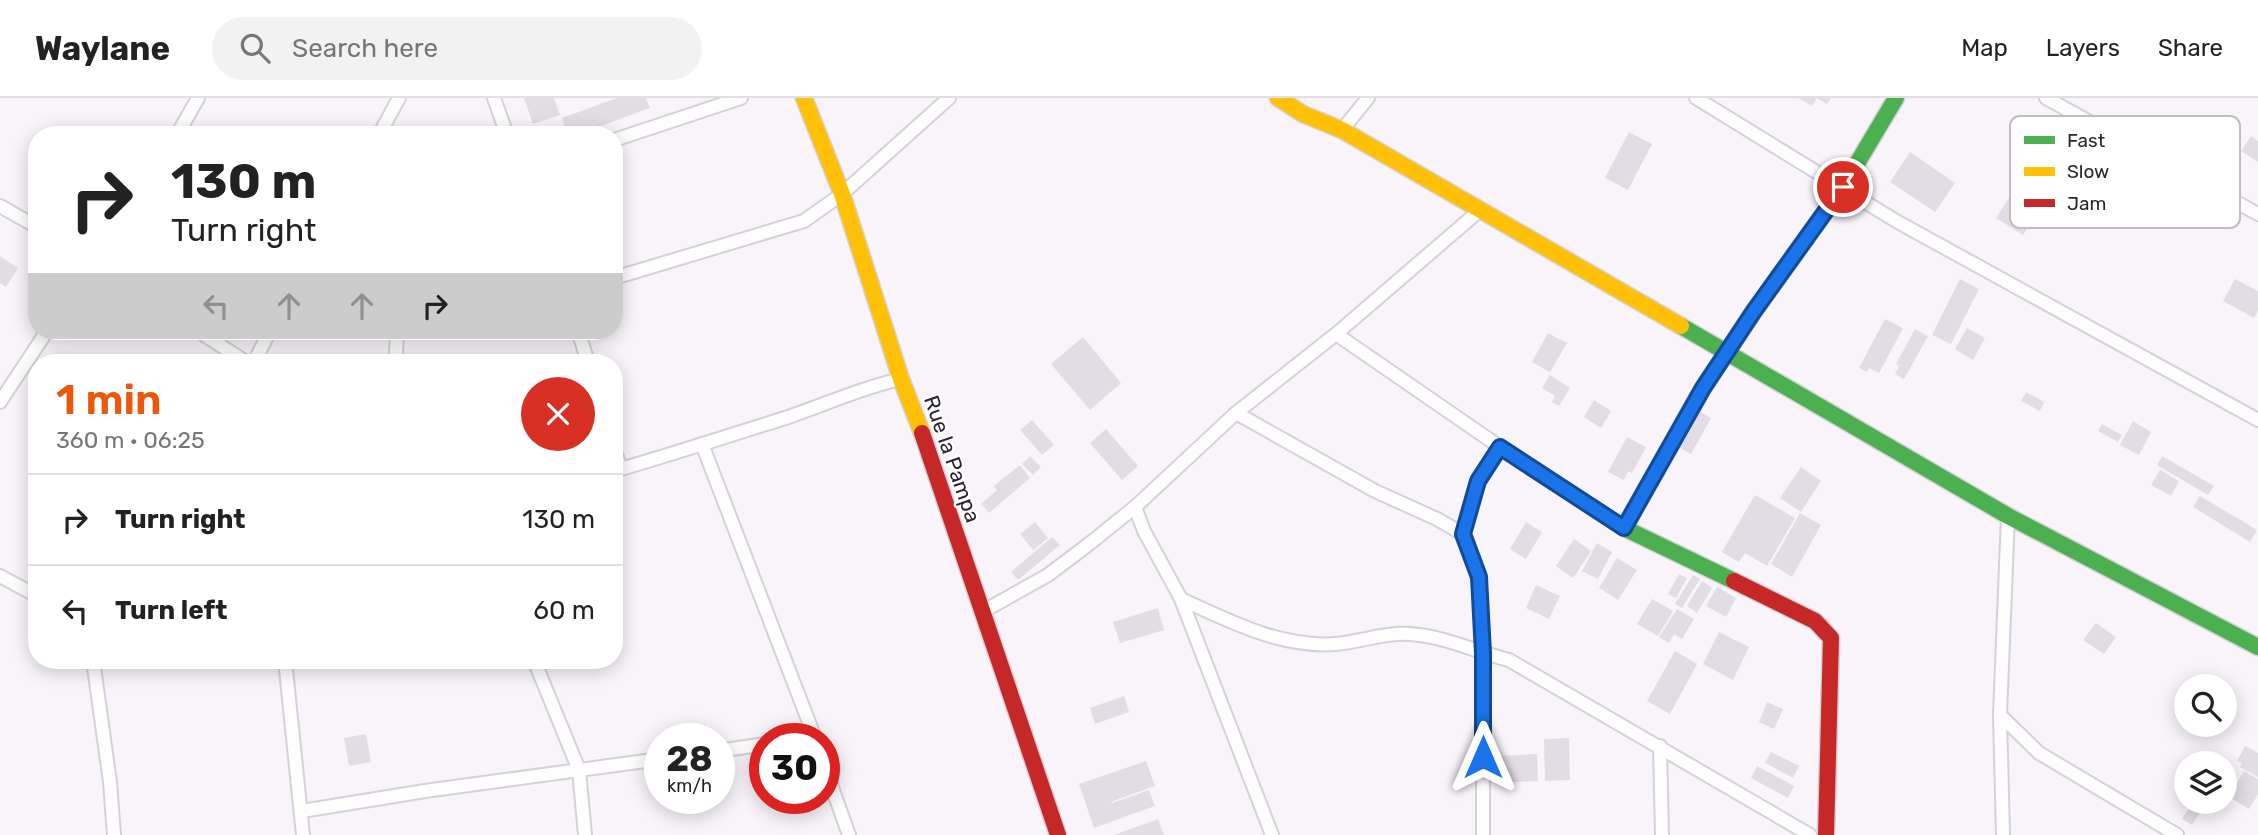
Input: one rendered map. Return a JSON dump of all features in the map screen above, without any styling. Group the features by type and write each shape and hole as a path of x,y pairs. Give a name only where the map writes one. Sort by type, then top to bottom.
{"street":[{"path":"182,126 198,98"},
{"path":"384,126 399,98"},
{"path":"494,98 504,126"},
{"path":"623,137 741,98"},
{"name":"Rue la Pampa","path":"804,98 842,194 901,379 1058,835"},
{"path":"623,275 804,221 842,194 949,98"},
{"path":"1278,98 1303,114 1342,130 2008,516 2258,647"},
{"path":"1342,130 1368,98"},
{"path":"1696,98 1896,221 2258,420"},
{"path":"1624,528 1703,388 1754,311 1843,187 1896,98"},
{"path":"2046,98 2079,116"},
{"path":"2240,204 2258,214"},
{"path":"0,206 28,222"},
{"path":"982,612 1048,575 1135,507 1236,412 1336,334 1479,211"},
{"path":"1336,334 1624,528 1815,621 1831,638 1826,835"},
{"path":"212,340 234,354"},
{"path":"0,402 28,360"},
{"path":"623,469 778,420 881,383 901,379"},
{"path":"1236,412 1375,491 1463,534"},
{"path":"702,444 809,723"},
{"path":"1483,835 1483,653 1479,577 1463,534 1478,481 1500,447"},
{"path":"1135,507 1144,531 1181,599 1272,835"},
{"path":"2003,835 2000,715 2008,516"},
{"path":"0,576 28,591"},
{"path":"1181,599 1237,625 1295,643 1335,644 1386,635 1410,634 1454,642 1509,660 1810,835"},
{"path":"94,669 110,782 114,835"},
{"path":"286,669 303,835"},
{"path":"538,669 579,770 585,835"},
{"path":"2000,715 2039,753 2171,833"},
{"path":"1660,746 1662,835"},
{"path":"302,811 644,761"},
{"path":"840,810 849,835"}],"building":[{"path":"524,98 554,98 560,115 533,124"},
{"path":"617,98 646,98 650,108 601,126 564,126 562,118"},
{"path":"1798,98 1817,98 1812,106"},
{"path":"1817,98 1831,98 1827,104"},
{"path":"1629,132 1652,144 1628,190 1605,178"},
{"path":"2251,136 2258,141 2258,162 2241,151"},
{"path":"1910,152 1955,183 1935,212 1890,182"},
{"path":"2010,196 2010,227 1996,218"},
{"path":"2012,228 2027,228 2023,235"},
{"path":"0,256 18,268 6,287 0,283"},
{"path":"1960,279 1979,289 1951,344 1932,335"},
{"path":"2235,279 2258,291 2258,311 2254,318 2223,301"},
{"path":"1885,319 1903,328 1879,373 1869,368 1867,372 1859,368"},
{"path":"1967,328 1985,338 1973,360 1955,349"},
{"path":"1915,329 1928,336 1904,379 1895,374 1899,366 1896,364"},
{"path":"1548,333 1567,343 1550,372 1532,362"},
{"path":"1083,337 1121,383 1090,410 1051,364"},
{"path":"1550,375 1570,388 1559,406 1552,402 1555,396 1542,388"},
{"path":"2026,392 2044,402 2040,411 2021,401"},
{"path":"1594,400 1611,411 1601,428 1584,417"},
{"path":"1689,405 1711,418 1691,454 1668,441"},
{"path":"1032,420 1054,445 1042,455 1020,430"},
{"path":"2133,421 2151,432 2139,455 2120,445"},
{"path":"2102,424 2122,435 2118,442 2098,431"},
{"path":"1106,429 1138,466 1122,480 1090,443"},
{"path":"1627,437 1646,447 1632,473 1628,471 1624,480 1608,472"},
{"path":"1030,456 1041,467 1033,475 1022,464"},
{"path":"2162,456 2214,486 2208,495 2157,465"},
{"path":"1020,465 1030,478 989,513 981,504 997,490 994,486"},
{"path":"1801,467 1821,481 1801,512 1780,498"},
{"path":"2160,470 2179,481 2171,496 2151,485"},
{"path":"1755,495 1795,518 1767,566 1745,553 1739,562 1722,552"},
{"path":"2200,496 2257,530 2250,542 2193,507"},
{"path":"1800,513 1821,525 1792,577 1771,564"},
{"path":"1035,522 1048,538 1033,550 1020,534"},
{"path":"1526,522 1542,532 1526,559 1510,549"},
{"path":"1052,537 1060,545 1018,580 1011,572"},
{"path":"1574,539 1591,551 1573,578 1556,566"},
{"path":"1597,543 1612,552 1598,579 1582,571"},
{"path":"1617,558 1637,570 1618,600 1599,588"},
{"path":"1679,574 1687,578 1676,598 1668,594"},
{"path":"1693,575 1700,579 1682,608 1675,604"},
{"path":"1702,581 1712,588 1697,613 1687,606"},
{"path":"1536,585 1560,596 1549,619 1526,608"},
{"path":"1717,587 1736,598 1726,617 1706,606"},
{"path":"1652,599 1673,611 1658,636 1637,624"},
{"path":"1158,608 1164,630 1120,643 1113,622"},
{"path":"1677,609 1694,619 1682,639 1674,634 1669,643 1659,637"},
{"path":"2096,623 2116,637 2104,654 2083,640"},
{"path":"1719,632 1749,647 1733,680 1703,664"},
{"path":"1675,651 1697,664 1670,714 1647,701"},
{"path":"1124,696 1129,712 1095,724 1090,708"},
{"path":"1767,702 1783,709 1774,729 1759,722"},
{"path":"366,734 371,762 349,766 344,738"},
{"path":"1569,738 1570,780 1545,781 1544,739"},
{"path":"2245,746 2258,753 2258,777 2240,767 2242,763 2237,761"},
{"path":"1771,752 1799,766 1793,778 1765,763"},
{"path":"1537,754 1538,781 1497,783 1496,756"},
{"path":"1146,761 1155,786 1111,802 1149,790 1155,806 1094,828 1079,784"},
{"path":"1757,766 1794,786 1788,798 1751,778"},
{"path":"2244,771 2258,779 2258,794 2249,809 2237,802 2237,783"},
{"path":"2185,814 2199,814 2192,825 2182,819"},
{"path":"1158,819 1164,835 1114,835"}],"traffic: fast":[{"path":"1734,581 1624,528 1703,388 1754,311 1843,187 1896,98"},
{"path":"1681,326 2008,516 2258,647"}],"traffic: slow":[{"path":"804,98 842,194 901,379 922,433"},
{"path":"1278,98 1303,114 1342,130 1681,326"}],"traffic: jam":[{"path":"922,433 1058,835"},
{"path":"1734,581 1815,621 1831,638 1826,835"}],"route":[{"path":"1483,757 1483,653 1479,577 1463,534 1478,481 1500,447 1624,528 1703,388 1754,311 1843,187"}]}
